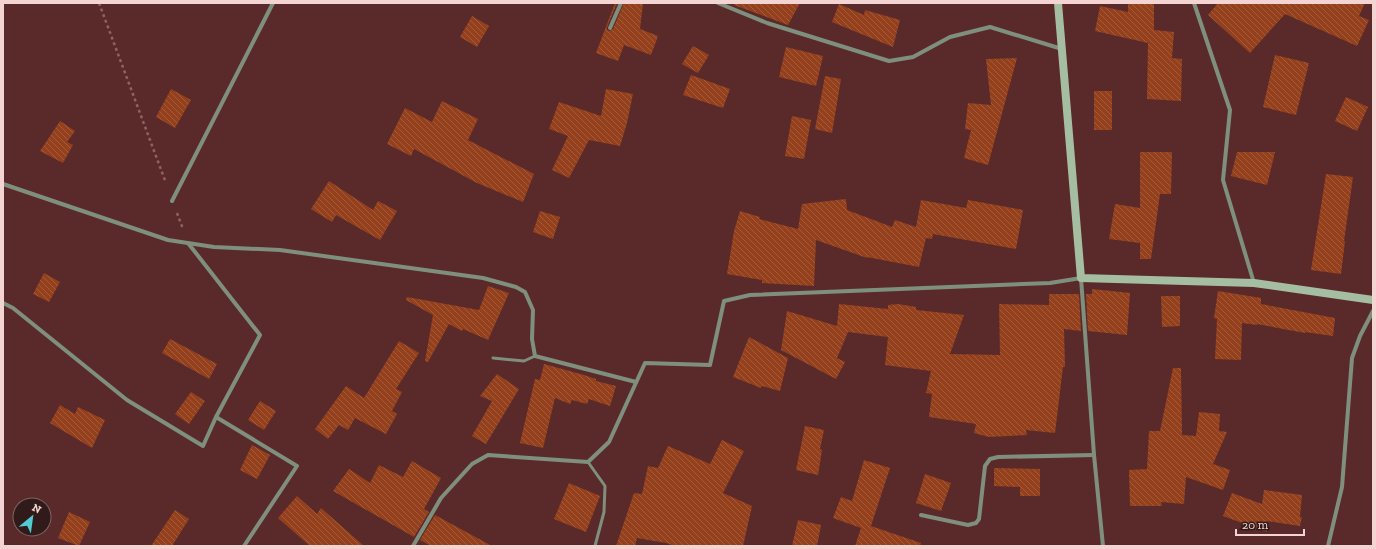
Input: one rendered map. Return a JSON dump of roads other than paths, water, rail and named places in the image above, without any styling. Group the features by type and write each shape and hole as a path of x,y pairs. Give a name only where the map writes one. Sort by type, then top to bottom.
{"street":[{"path":"172,201 273,3"},
{"path":"610,28 621,3"},
{"path":"718,3 767,23 889,61 913,57 950,37 990,27 1062,49"},
{"path":"1058,3 1094,455 1103,546"},
{"path":"1194,3 1230,110 1223,180 1254,283"},
{"path":"3,184 168,240 214,247 280,250 483,278 516,287 525,292 533,310 532,339 536,356 636,382"},
{"path":"3,302 13,308 127,400 203,446 216,417 260,335 188,243"},
{"path":"413,546 441,498 472,464 488,455 588,462 610,442 645,363 710,365 724,301 750,295 1050,283 1081,278 1254,283 1373,300"},
{"path":"1328,546 1342,487 1352,358 1360,336 1373,311"},
{"path":"216,417 297,466 244,546"},
{"path":"921,515 968,525 976,523 980,519 985,466 990,459 998,457 1094,455"}],"lane":[{"path":"493,358 524,361 536,356"},
{"path":"588,462 605,486 604,512 595,546"}]}
